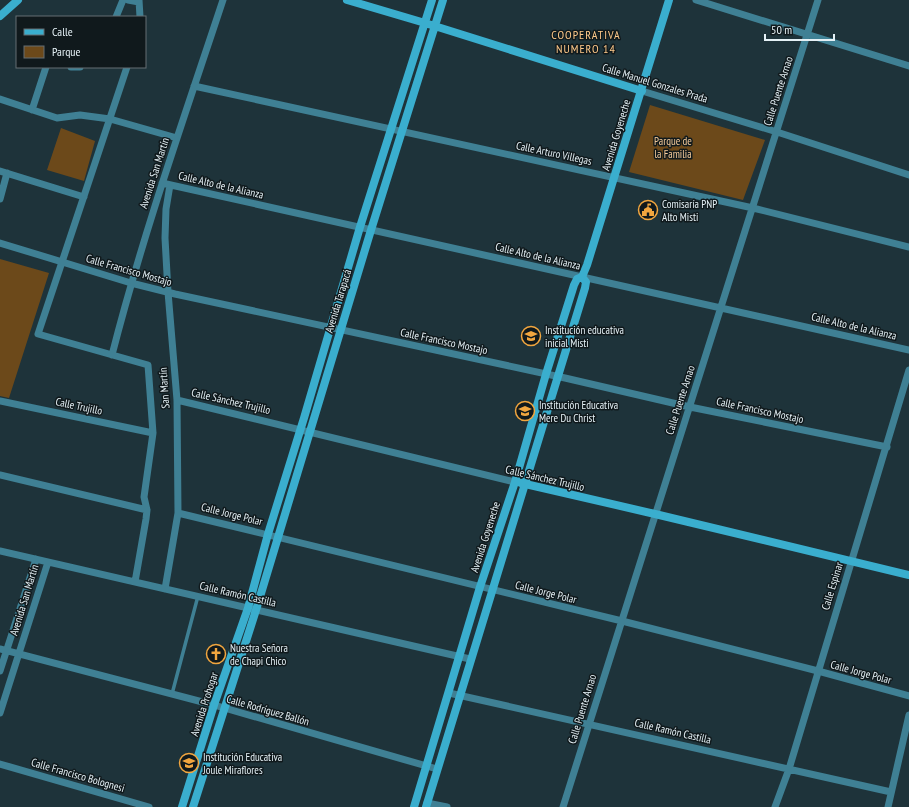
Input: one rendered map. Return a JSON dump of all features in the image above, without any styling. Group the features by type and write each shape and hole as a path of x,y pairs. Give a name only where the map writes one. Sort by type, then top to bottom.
{"street":[{"path":"0,16 18,0"},
{"path":"116,16 123,0"},
{"path":"128,0 139,1 140,16"},
{"name":"Avenida San Martín","path":"112,354 131,283 162,183 223,0"},
{"name":"Calle Manuel Gonzales Prada","path":"347,0 777,132 909,175"},
{"name":"Avenida Tarapacá","path":"252,609 278,536 330,328 360,227 432,0"},
{"name":"Avenida Tarapacá","path":"252,609 268,534 340,330 444,0"},
{"name":"Avenida Goyeneche","path":"414,807 480,587 515,482 546,374 574,285 577,279 582,277 615,178 669,0"},
{"path":"696,0 807,36 909,66"},
{"name":"Calle Puente Arnao","path":"563,807 818,0"},
{"path":"32,110 46,68"},
{"path":"127,68 38,334 148,365 154,433 144,497 147,510 146,519 135,582"},
{"name":"Calle Arturo Villegas","path":"194,86 753,208 909,247"},
{"path":"0,99 56,118 80,115 110,119 177,138"},
{"path":"0,199 4,172 84,197"},
{"name":"Calle Alto de la Alianza","path":"162,183 909,350"},
{"name":"San Martín","path":"165,589 178,513 177,400 165,238 166,209 170,185"},
{"name":"Calle Francisco Mostajo","path":"0,243 131,283 168,292 558,376 690,407 887,447"},
{"name":"Avenida Goyeneche","path":"426,805 585,288 586,282 582,277"},
{"name":"Calle Espinar","path":"775,807 789,769 909,370"},
{"name":"Calle Sánchez Trujillo","path":"177,400 909,575"},
{"name":"Calle Trujillo","path":"0,401 154,433"},
{"path":"0,476 147,510"},
{"name":"Calle Jorge Polar","path":"178,513 278,536 622,621 909,696"},
{"name":"Calle Ramón Castilla","path":"0,551 470,659"},
{"name":"Avenida San Martín","path":"0,671 3,650 36,559"},
{"name":"Avenida San Martín","path":"0,713 48,562"},
{"name":"Avenida Prohogar","path":"182,807 214,705 252,609"},
{"name":"Avenida Prohogar","path":"193,807 224,708 252,609"},
{"name":"Calle Rodríguez Ballón","path":"3,650 214,705 437,769"},
{"name":"Calle Ramón Castilla","path":"449,693 891,792"},
{"path":"888,807 909,715"},
{"name":"Calle Francisco Bolognesi","path":"0,764 149,807"},
{"path":"426,805 447,807"}],"lane":[{"path":"172,694 198,596"}],"green space":[{"name":"Parque de la Familia","path":"650,105 765,140 743,200 629,172"},
{"path":"61,128 95,141 84,181 47,170"},
{"path":"0,259 49,273 9,398 0,396"}],"place":[{"name":"Comisaría PNP Alto Misti","path":"648,210"},
{"name":"Institución educativa inicial Misti","path":"531,336"},
{"name":"Institución Educativa Mere Du Christ","path":"525,411"},
{"name":"Nuestra Señora de Chapi Chico","path":"216,654"},
{"name":"Institución Educativa Joule Miraflores","path":"189,763"}],"district":[{"name":"COOPERATIVA NUMERO 14","path":"586,42"}]}
